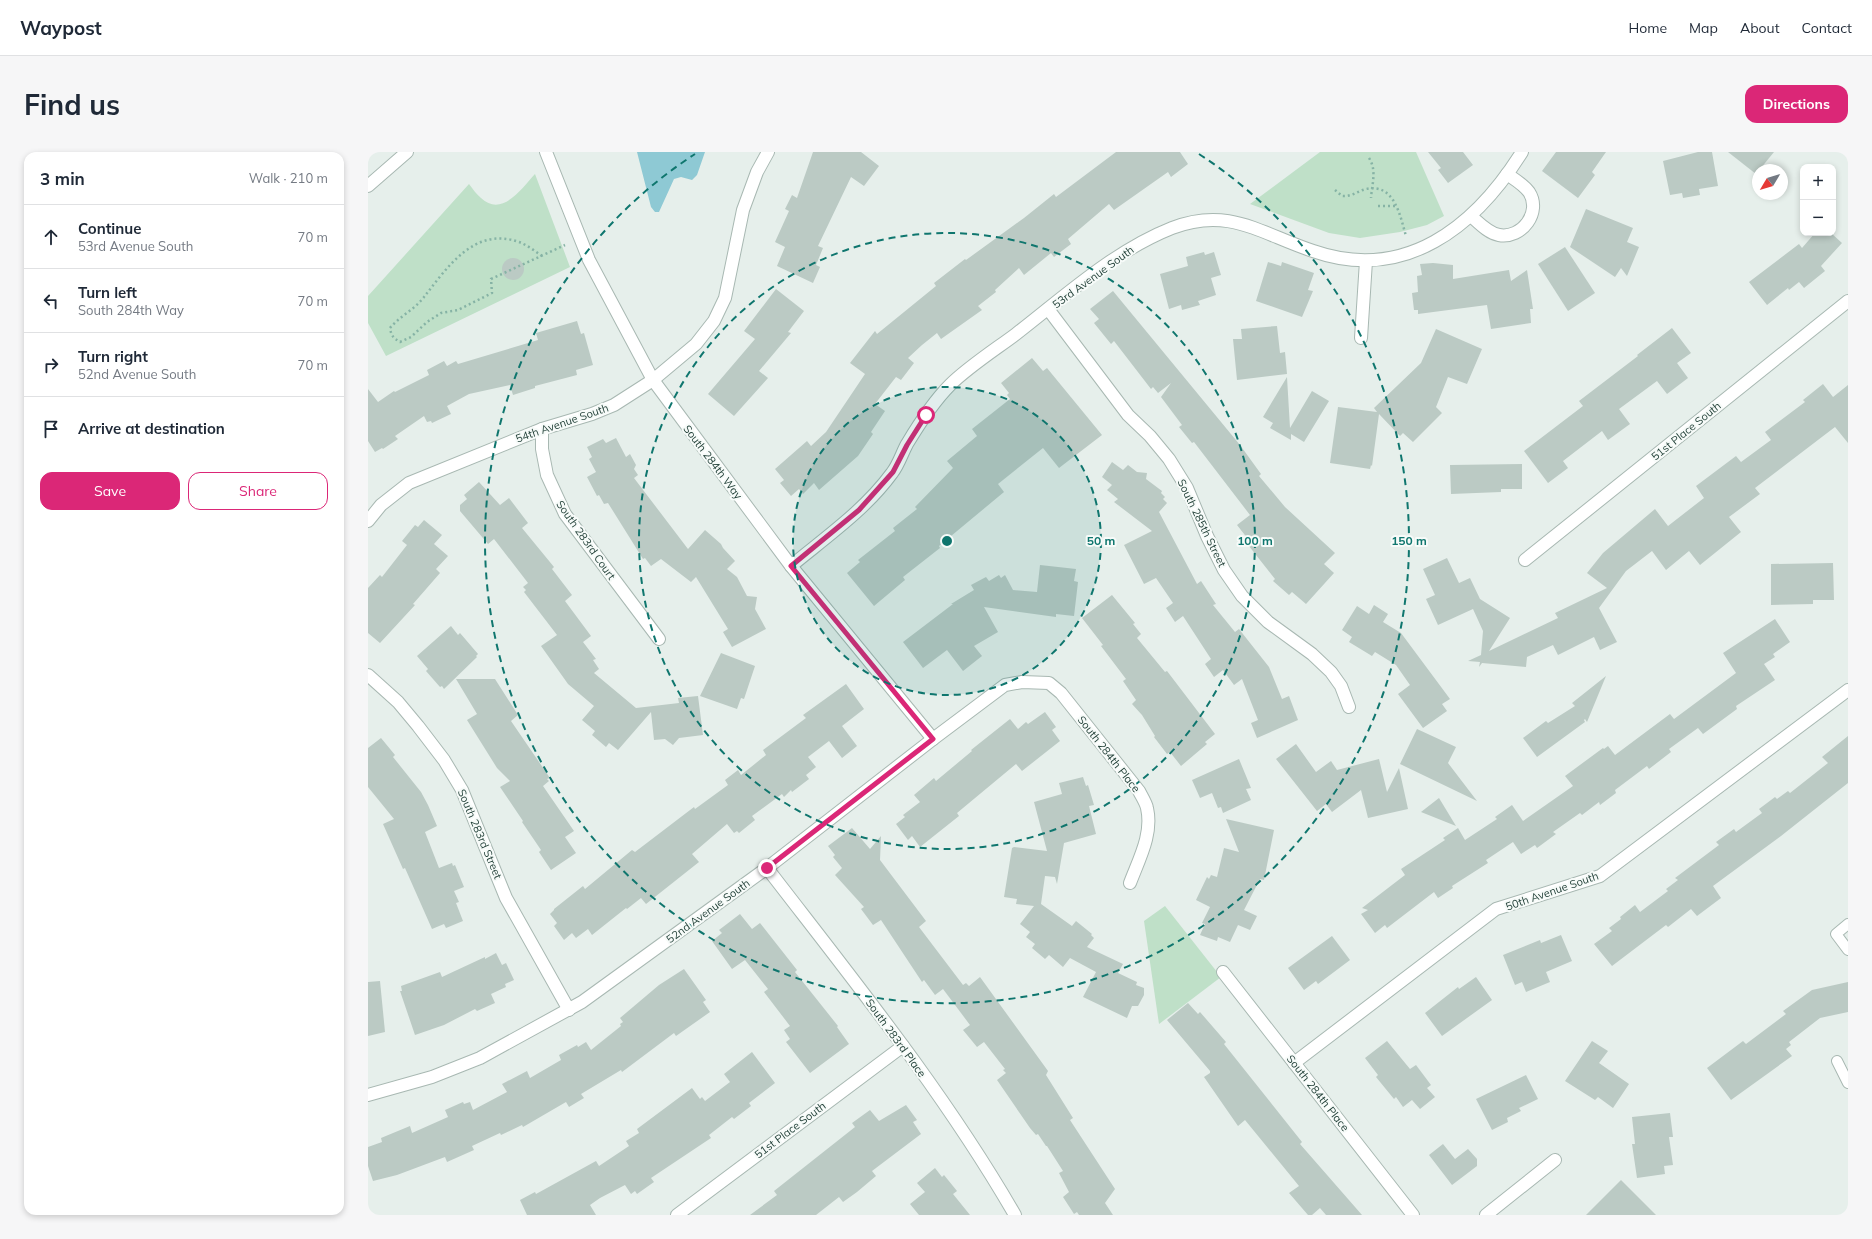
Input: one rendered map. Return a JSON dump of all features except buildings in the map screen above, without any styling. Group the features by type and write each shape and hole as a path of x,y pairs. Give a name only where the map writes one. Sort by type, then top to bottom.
{"street":[{"path":"368,186 407,152"},
{"name":"South 284th Way","path":"546,152 589,260 652,380 791,566 933,739"},
{"name":"54th Avenue South","path":"368,521 381,506 409,483 542,429 592,414 614,405 652,380 696,344 714,321 725,298 743,210 757,172 768,152"},
{"name":"53rd Avenue South","path":"791,566 859,510 893,472 907,445 926,415 951,384 1101,269 1136,246 1173,228 1209,219 1238,222 1313,252 1339,258 1366,261 1400,256 1438,241 1471,216 1492,195 1522,152"},
{"path":"1471,216 1488,230 1499,235 1510,235 1520,231 1528,224 1532,214 1533,203 1529,192 1522,184 1507,174"},
{"path":"1362,338 1366,261"},
{"name":"51st Place South","path":"1525,560 1848,301"},
{"name":"South 285th Street","path":"1048,309 1128,415 1169,459 1187,488 1207,536 1224,570 1242,596 1268,622 1312,654 1331,672 1341,686 1349,707"},
{"name":"South 283rd Court","path":"542,429 542,449 547,475 565,514 659,639"},
{"name":"South 283rd Street","path":"368,675 398,702 418,726 444,760 462,790 506,898 569,1010"},
{"name":"52nd Avenue South","path":"368,1095 432,1077 480,1058 582,1002 767,868 933,739 1006,685 1022,682"},
{"name":"South 284th Place","path":"1022,682 1049,683 1061,693 1139,792 1147,808 1149,825 1146,842 1130,883"},
{"name":"50th Avenue South","path":"1294,1063 1496,909 1600,876 1848,690"},
{"name":"South 283rd Place","path":"767,868 903,1046 986,1165 1015,1215"},
{"name":"South 284th Place","path":"1223,972 1413,1215"},
{"name":"51st Place South","path":"677,1215 903,1046"},
{"path":"1486,1215 1555,1160"}],"lane":[{"path":"1848,924 1836,934 1848,950"},
{"path":"1837,1061 1848,1083"}],"path":[{"path":"1369,158 1373,165 1371,198"},
{"path":"1335,190 1342,196 1347,196 1367,189 1382,191 1391,195 1397,206 1411,252"},
{"path":"1378,206 1397,206"},
{"path":"542,256 519,242 505,239 488,240 470,246 438,278 424,298 412,310 396,320 390,328 391,334 394,339 400,342 411,337 427,322 441,313 458,310 492,293 492,279 542,256 580,238"}],"green space":[{"path":"1320,152 1416,152 1444,216 1427,225 1400,232 1360,238 1329,233 1250,204"},
{"path":"535,174 570,267 386,356 368,323 368,296 469,184 481,198 496,205 511,199"},
{"path":"1165,906 1221,977 1159,1024 1144,921"}],"water":[{"path":"637,152 705,152 697,175 692,180 681,177 674,179 659,212 655,212 651,207"}],"route":[{"path":"767,868 933,739 791,566 859,510 893,472 907,445 926,415"}]}
